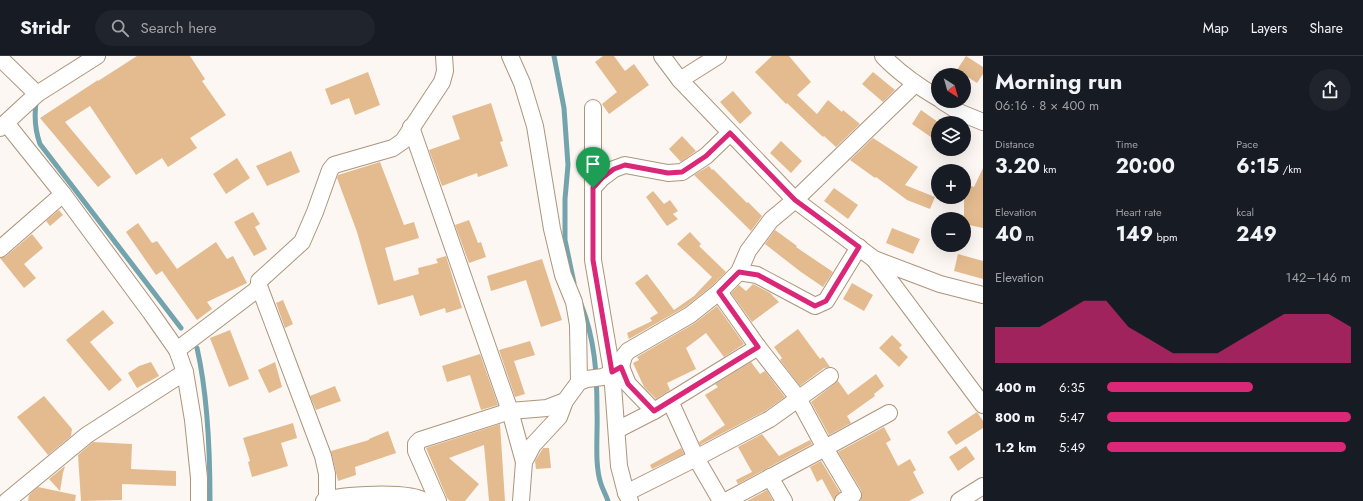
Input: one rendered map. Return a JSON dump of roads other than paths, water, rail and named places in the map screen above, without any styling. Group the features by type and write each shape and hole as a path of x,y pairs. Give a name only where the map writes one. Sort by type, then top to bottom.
{"street":[{"path":"97,56 37,94 3,126 63,194 177,350 185,372 193,420 199,478 199,501"},
{"path":"424,501 421,499 399,495 350,496 326,500 326,474 323,456 259,286 259,281 302,242 315,212 330,170 334,165 393,148 403,141 442,82 445,71 444,56"},
{"path":"510,56 522,83 535,126 552,229 563,274 574,302 578,325 583,380"},
{"path":"662,56 680,80 795,200 874,259 983,405"},
{"path":"680,80 718,56"},
{"path":"0,58 37,94"},
{"path":"893,60 915,84 931,94"},
{"path":"524,462 533,445 559,417 565,401 583,380 612,372 628,351 690,315 719,292 739,272 748,251 771,220 795,200 915,84"},
{"path":"593,108 593,260 612,372 619,466 628,497 696,458 770,419 830,376"},
{"path":"953,108 983,122"},
{"path":"411,127 510,411 524,462 521,501"},
{"path":"593,188 602,178 614,169 625,165 668,173 682,172 706,156 730,133"},
{"path":"0,249 63,194"},
{"path":"739,272 758,275 815,306 826,301 859,247"},
{"path":"874,259 940,284 983,295"},
{"path":"177,350 255,291 259,286"},
{"path":"719,292 758,347 798,398 851,499"},
{"path":"617,430 654,411 758,347"},
{"path":"7,501 87,435 185,372"},
{"path":"612,372 628,384 654,411"},
{"path":"438,501 416,451 416,444 420,440 510,411 547,408 565,401"},
{"path":"670,401 696,458 721,501"},
{"path":"726,501 889,414"},
{"path":"770,477 784,501"},
{"path":"959,501 983,486"}],"waterway":[{"path":"554,56 564,108 568,165 565,199 565,240 574,283"},
{"path":"36,103 35,124 40,144 181,328"},
{"path":"581,304 586,317 596,370 598,467 601,484 608,501"},
{"path":"197,348 204,385 208,424 210,501"}]}
